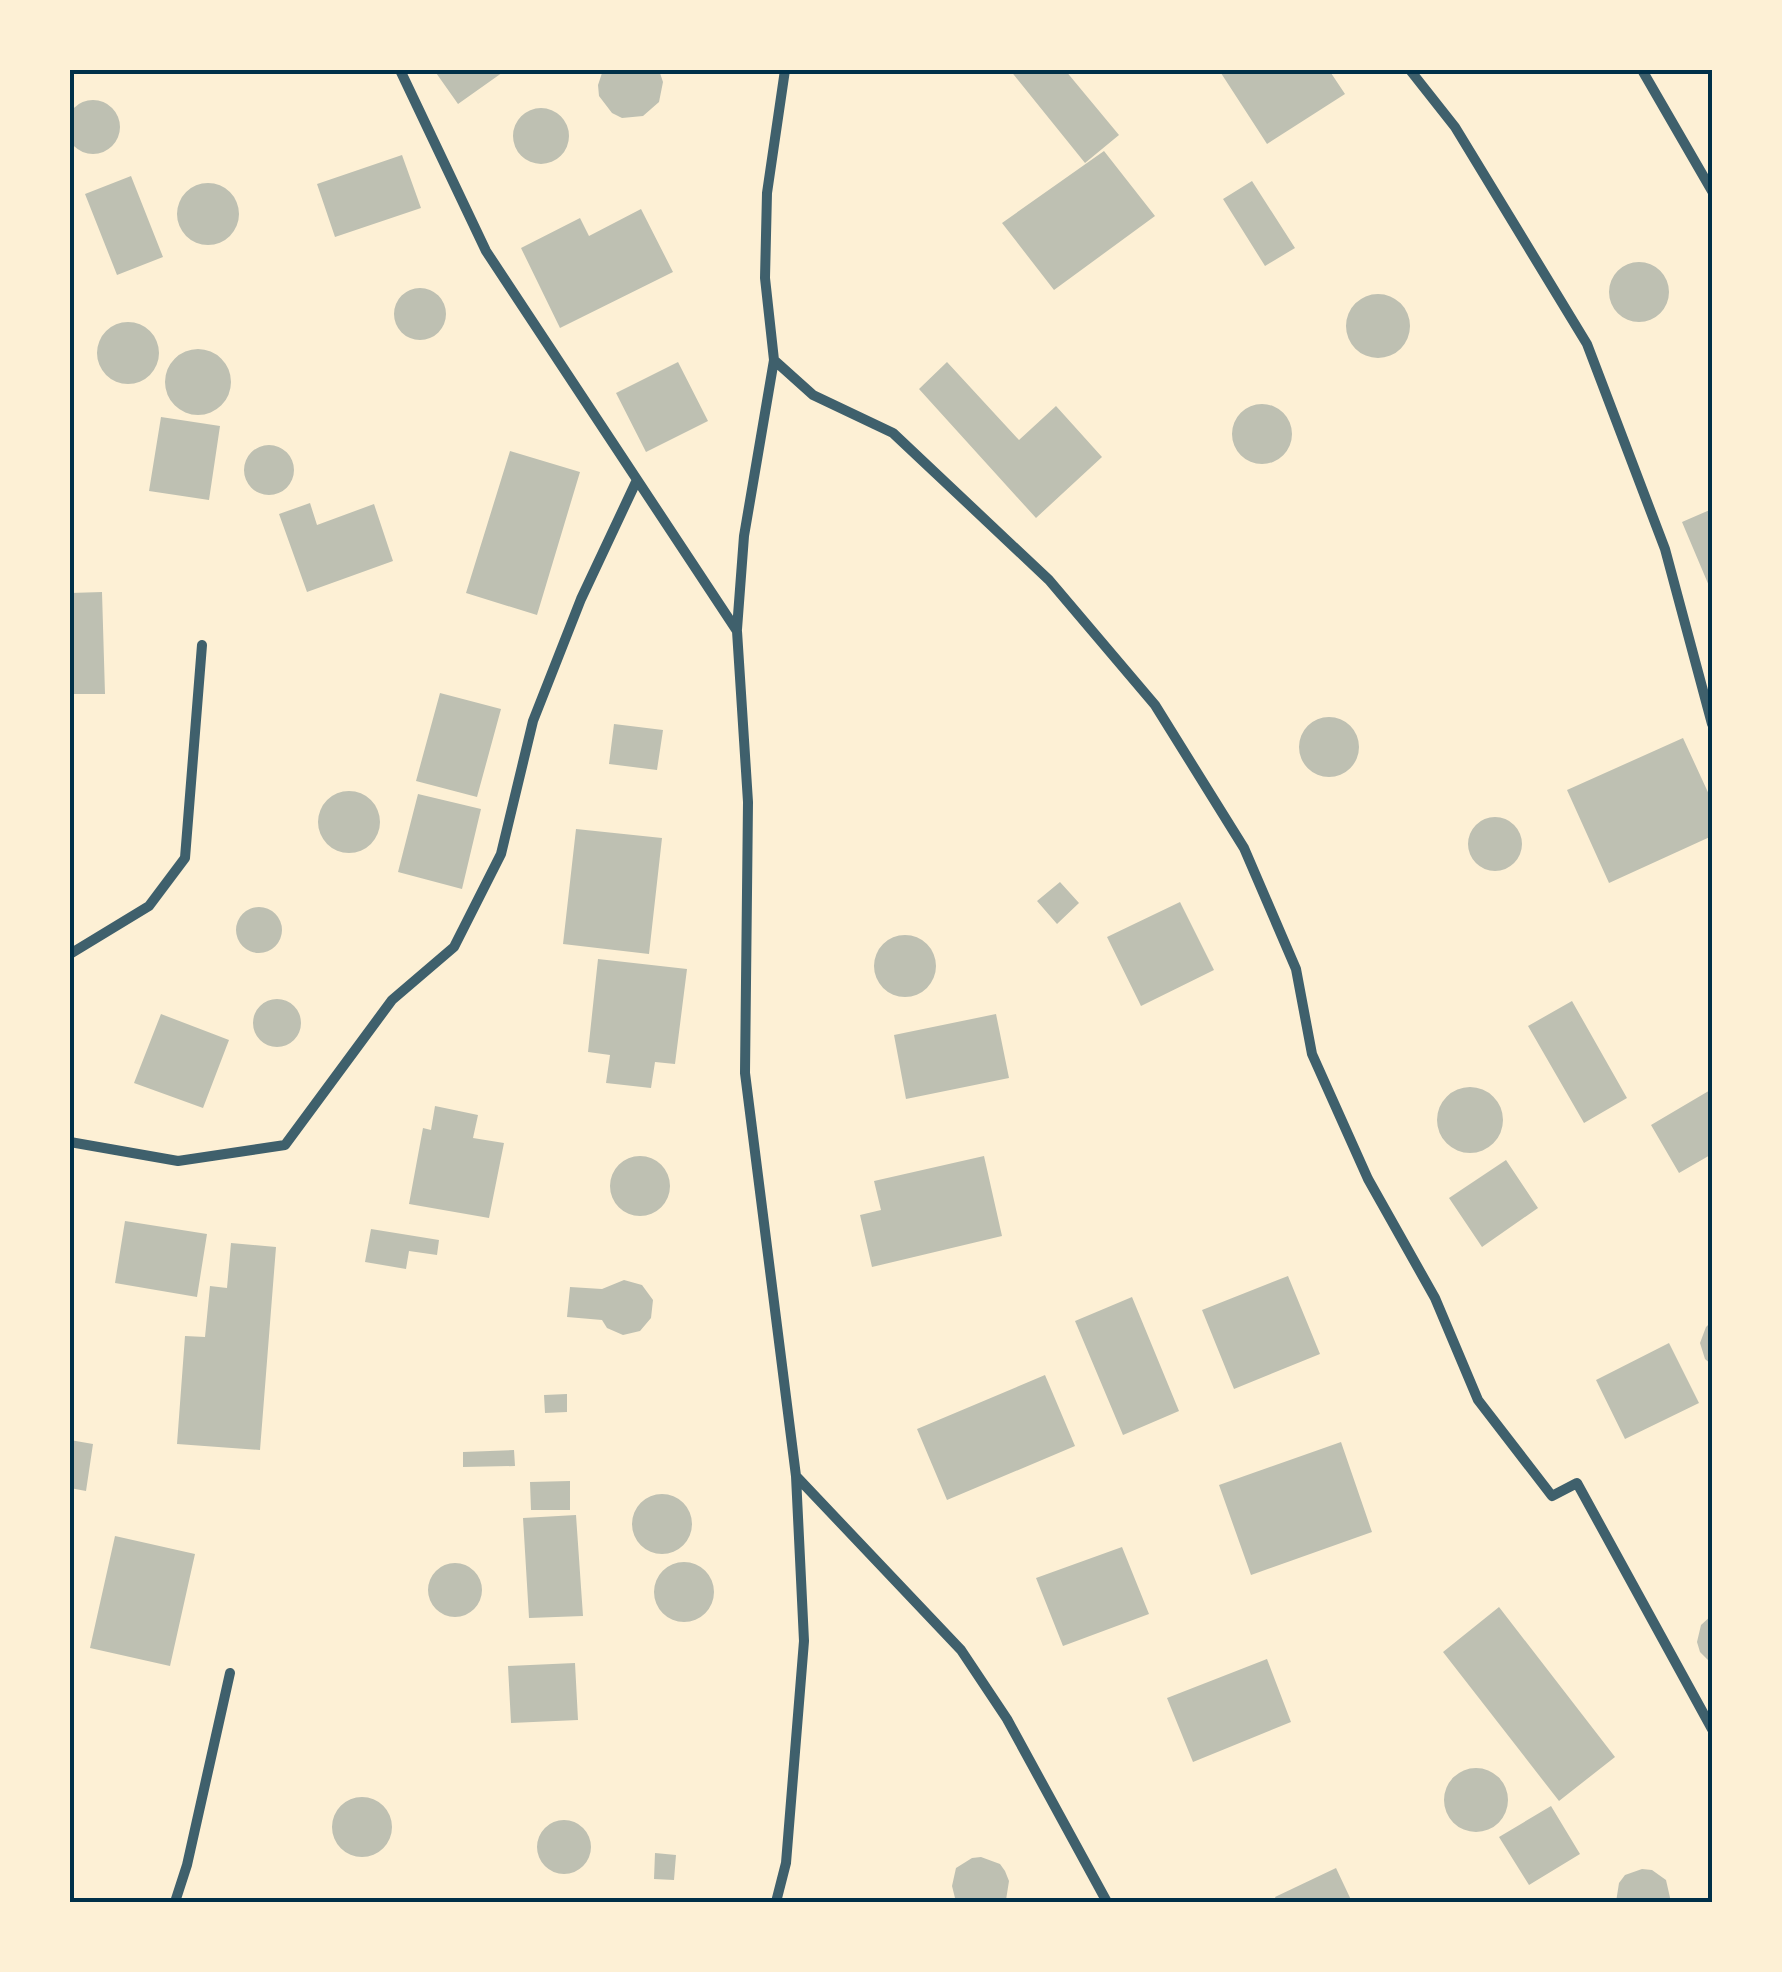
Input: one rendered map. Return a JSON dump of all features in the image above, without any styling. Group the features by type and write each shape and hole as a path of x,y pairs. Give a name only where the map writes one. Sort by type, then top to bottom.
{"street":[{"path":"400,70 486,252 737,631"},
{"path":"776,1902 786,1863 804,1641 796,1476 744,1073 748,802 737,631 744,536 774,360 765,278 767,192 784,70"},
{"path":"1410,70 1454,127 1587,344 1665,549 1712,724"},
{"path":"1642,70 1712,191"},
{"path":"774,360 813,396 893,433 1049,580 1155,705 1244,848 1296,968 1312,1054 1368,1179 1435,1298 1478,1400 1552,1496 1577,1484 1712,1729"},
{"path":"70,1142 178,1160 285,1145 392,1000 454,947 501,854 534,721 581,598 636,482"},
{"path":"70,954 150,906 184,858 202,645"},
{"path":"796,1476 961,1650 1008,1719 1107,1902"},
{"path":"175,1902 187,1865 230,1673"}],"building":[{"path":"434,70 506,70 458,104"},
{"path":"603,70 659,70 663,82 659,102 643,116 622,118 612,113 599,96"},
{"path":"1010,70 1065,70 1119,135 1085,163"},
{"path":"1219,70 1329,70 1345,94 1267,144"},
{"path":"93,100 112,108 120,127 112,146 93,154 74,146 66,127 74,108"},
{"path":"541,108 561,116 569,136 561,156 541,164 521,156 513,136 521,116"},
{"path":"1104,151 1155,216 1054,290 1002,223"},
{"path":"402,155 421,208 335,237 317,184"},
{"path":"131,176 163,257 117,275 85,194"},
{"path":"1252,181 1295,248 1265,266 1223,199"},
{"path":"208,183 230,192 239,214 230,236 208,245 186,236 177,214 186,192"},
{"path":"641,209 673,272 560,328 521,248 580,218 589,236"},
{"path":"1639,262 1660,271 1669,292 1660,313 1639,322 1618,313 1609,292 1618,271"},
{"path":"420,288 439,295 446,314 439,333 420,340 401,333 394,314 401,295"},
{"path":"1378,294 1401,303 1410,326 1401,349 1378,358 1355,349 1346,326 1355,303"},
{"path":"128,322 150,331 159,353 150,375 128,384 106,375 97,353 106,331"},
{"path":"198,349 211,351 221,359 229,369 229,395 221,405 211,413 198,415 185,413 175,405 167,395 165,382 167,369 175,359 185,351"},
{"path":"678,362 708,421 646,452 616,393"},
{"path":"947,362 1019,440 1056,406 1102,457 1036,518 919,389"},
{"path":"1262,404 1283,413 1292,434 1283,455 1262,464 1241,455 1232,434 1241,413"},
{"path":"161,417 220,426 209,500 149,491"},
{"path":"269,445 286,453 294,470 286,487 269,495 252,487 244,470 252,453"},
{"path":"510,451 580,472 537,615 466,593"},
{"path":"310,503 317,525 374,504 393,561 307,592 279,514"},
{"path":"1712,509 1712,593 1682,522"},
{"path":"102,592 105,694 70,694 70,593"},
{"path":"440,693 501,709 477,797 416,781"},
{"path":"1329,717 1350,726 1359,747 1350,768 1329,777 1308,768 1299,747 1308,726"},
{"path":"614,724 663,730 657,770 609,764"},
{"path":"1683,738 1712,801 1712,836 1609,883 1567,790"},
{"path":"349,791 371,800 380,822 371,844 349,853 327,844 318,822 327,800"},
{"path":"418,794 481,809 462,889 398,872"},
{"path":"1495,817 1514,825 1522,844 1514,863 1495,871 1476,863 1468,844 1476,825"},
{"path":"576,829 662,838 649,954 563,944"},
{"path":"1060,882 1079,903 1057,924 1037,901"},
{"path":"1180,902 1214,970 1141,1006 1107,937"},
{"path":"259,907 275,914 282,930 275,946 259,953 243,946 236,930 243,914"},
{"path":"905,935 927,944 936,966 927,988 905,997 883,988 874,966 883,944"},
{"path":"598,959 687,969 675,1064 655,1062 651,1088 606,1083 610,1055 588,1052"},
{"path":"277,999 294,1006 301,1023 294,1040 277,1047 260,1040 253,1023 260,1006"},
{"path":"1572,1001 1627,1098 1584,1123 1528,1026"},
{"path":"161,1014 229,1040 203,1108 134,1083"},
{"path":"996,1014 1009,1078 906,1099 894,1035"},
{"path":"1470,1087 1493,1097 1503,1120 1493,1143 1470,1153 1447,1143 1437,1120 1447,1097"},
{"path":"1712,1089 1712,1154 1679,1173 1651,1125"},
{"path":"435,1106 478,1115 473,1138 504,1143 489,1218 409,1204 423,1128 431,1130"},
{"path":"640,1156 661,1165 670,1186 661,1207 640,1216 619,1207 610,1186 619,1165"},
{"path":"984,1156 1002,1236 872,1267 860,1215 881,1210 874,1181"},
{"path":"1506,1160 1538,1208 1482,1247 1449,1198"},
{"path":"125,1221 207,1234 197,1297 115,1283"},
{"path":"371,1229 439,1240 437,1255 409,1251 406,1269 365,1262"},
{"path":"231,1243 276,1247 260,1450 177,1444 185,1336 205,1337 210,1286 227,1288"},
{"path":"1288,1276 1320,1354 1234,1389 1202,1310"},
{"path":"624,1280 642,1285 653,1300 651,1318 640,1331 623,1335 607,1328 602,1320 567,1317 570,1287 602,1289"},
{"path":"1132,1297 1179,1411 1123,1435 1075,1321"},
{"path":"1712,1321 1712,1365 1705,1359 1700,1343"},
{"path":"1669,1343 1699,1403 1625,1439 1596,1380"},
{"path":"1045,1375 1075,1446 947,1500 917,1429"},
{"path":"567,1394 567,1412 545,1413 544,1395"},
{"path":"70,1440 93,1444 86,1491 70,1488"},
{"path":"1341,1442 1372,1532 1251,1575 1219,1485"},
{"path":"514,1450 515,1466 463,1467 463,1452"},
{"path":"570,1481 570,1510 531,1510 530,1482"},
{"path":"662,1494 683,1503 692,1524 683,1545 662,1554 641,1545 632,1524 641,1503"},
{"path":"576,1515 583,1616 529,1618 523,1518"},
{"path":"115,1536 195,1554 170,1666 90,1648"},
{"path":"1122,1547 1149,1614 1063,1646 1036,1578"},
{"path":"684,1562 705,1571 714,1592 705,1613 684,1622 663,1613 654,1592 663,1571"},
{"path":"455,1563 474,1571 482,1590 474,1609 455,1617 436,1609 428,1590 436,1571"},
{"path":"1499,1607 1615,1757 1559,1801 1443,1652"},
{"path":"1712,1615 1712,1664 1700,1652 1697,1642 1701,1625"},
{"path":"1267,1659 1291,1722 1193,1762 1167,1698"},
{"path":"575,1663 578,1720 511,1723 508,1666"},
{"path":"1476,1768 1498,1778 1508,1800 1498,1822 1476,1832 1454,1822 1444,1800 1454,1778"},
{"path":"362,1797 383,1806 392,1827 383,1848 362,1857 341,1848 332,1827 341,1806"},
{"path":"1551,1806 1580,1854 1529,1885 1499,1837"},
{"path":"564,1820 583,1828 591,1847 583,1866 564,1874 545,1866 537,1847 545,1828"},
{"path":"655,1853 676,1855 674,1880 654,1879"},
{"path":"981,1857 1000,1864 1005,1871 1009,1881 1006,1900 956,1902 952,1886 956,1868"},
{"path":"1336,1868 1352,1902 1277,1902 1275,1897"},
{"path":"1652,1870 1666,1880 1671,1902 1616,1902 1619,1883 1625,1875"}]}
